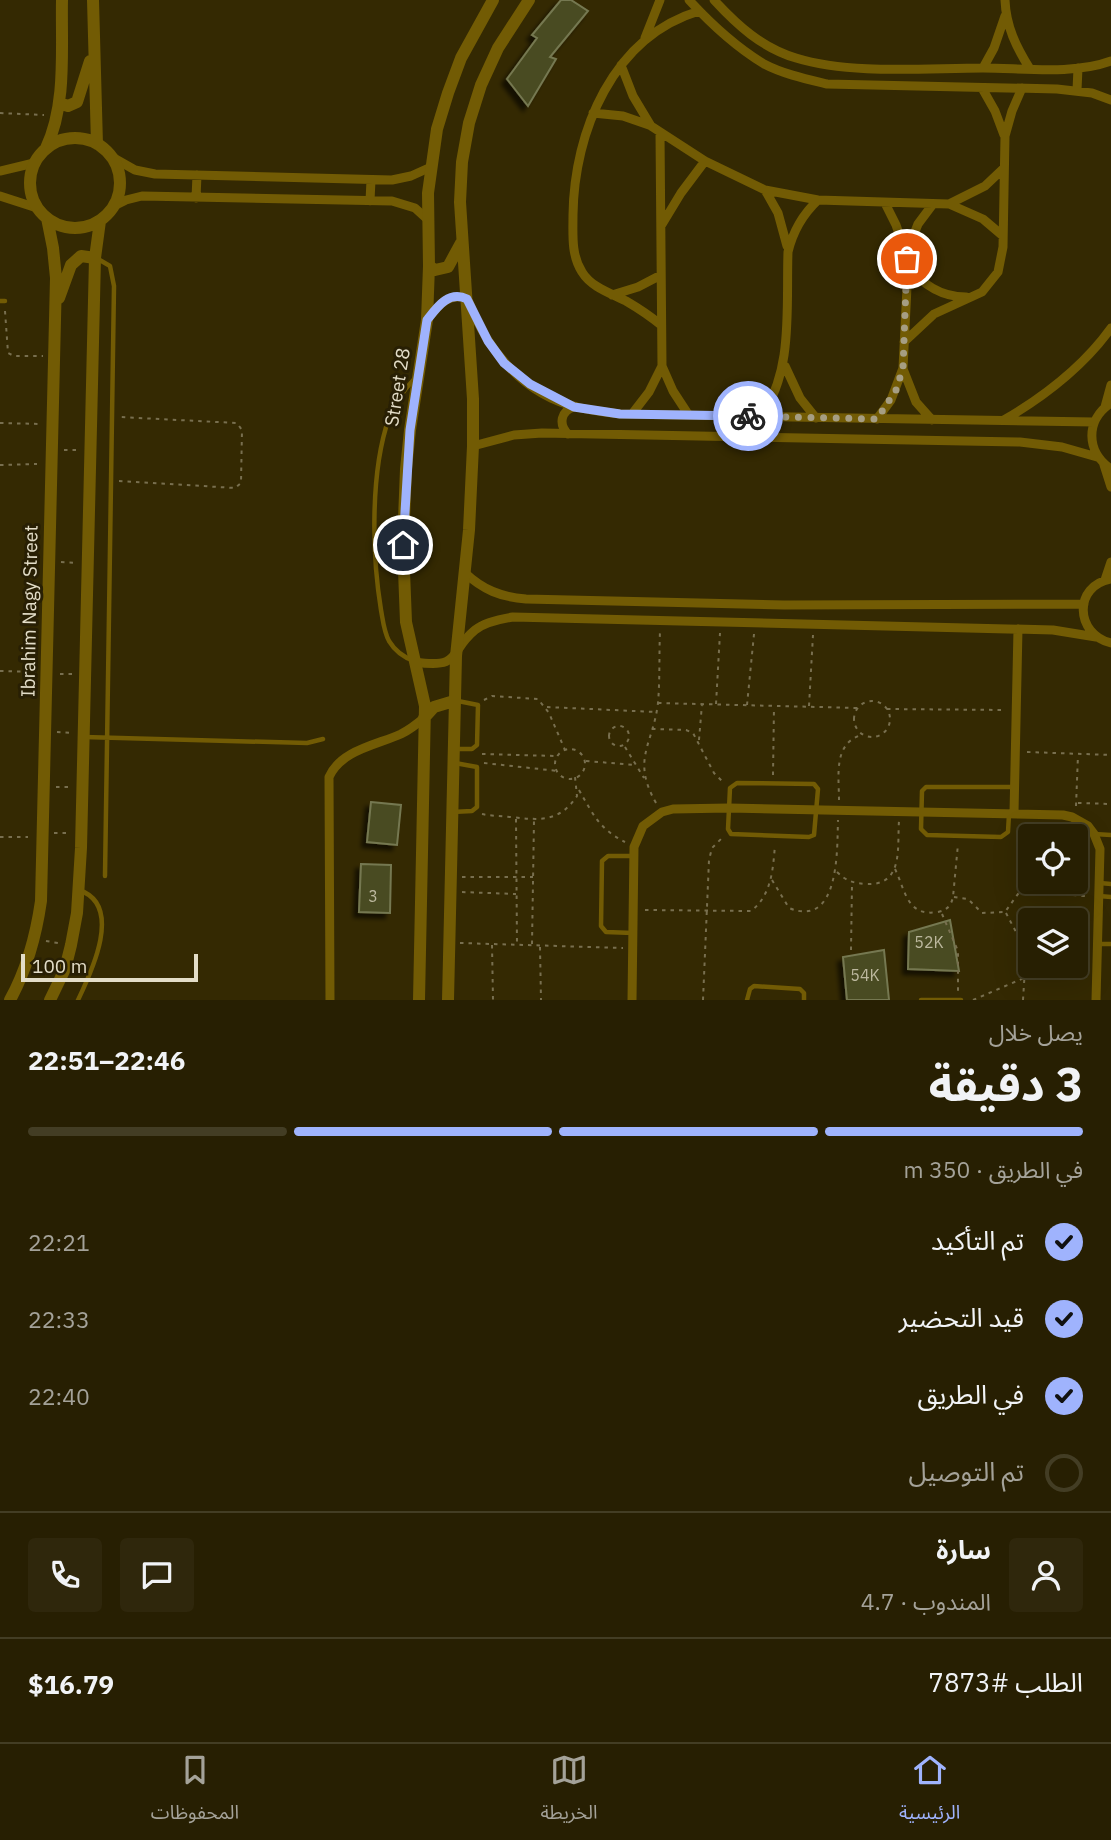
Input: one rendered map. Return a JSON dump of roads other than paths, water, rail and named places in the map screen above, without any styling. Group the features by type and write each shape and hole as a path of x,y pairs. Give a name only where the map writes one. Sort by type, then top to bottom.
{"street":[{"path":"37,208 30,186 34,163 45,149 58,109 62,0"},
{"path":"93,0 97,144"},
{"name":"Street 28","path":"419,1000 424,718 423,690 406,622 403,545 406,468 427,320 427,219 437,130 447,93 461,58 493,0"},
{"path":"448,1000 456,656 474,446 470,353 464,297 461,176 469,123 481,85 498,48 529,0"},
{"path":"645,39 660,0"},
{"path":"689,0 722,33 765,64 792,75 827,84 1077,90 1111,100"},
{"path":"713,0 731,19 772,50 797,59 834,66 1031,69 1078,68 1111,61"},
{"path":"1005,0 1006,15 1013,37 1031,69"},
{"path":"661,325 638,308 595,286 582,273 574,257 573,206 577,175 593,113 605,88 621,65 645,39 670,22 699,10"},
{"path":"983,68 994,48 1006,15"},
{"path":"58,109 63,105 73,104 80,98 94,48"},
{"path":"621,65 633,96 651,126"},
{"path":"1077,90 1078,68"},
{"path":"897,87 898,69"},
{"path":"982,88 1005,136"},
{"path":"904,342 933,314 982,292 998,272 1002,260 1005,136 1022,88"},
{"path":"593,113 622,116 651,126 705,161 765,190 818,200 949,204 973,213 1003,236"},
{"path":"660,133 662,366 673,391 688,414"},
{"path":"45,149 65,139 76,138 97,144 112,157 145,172 197,175 402,179 431,167"},
{"path":"112,157 117,166 120,187 114,206"},
{"path":"660,227 681,192 705,161"},
{"path":"0,171 34,163"},
{"path":"949,204 985,186 1004,168"},
{"path":"196,198 197,175"},
{"path":"370,201 371,180"},
{"path":"760,417 778,387 784,364 788,253 778,213 765,190"},
{"path":"0,196 37,208 47,218 67,228 89,226 100,221 114,206 142,196 370,201 407,204 427,219"},
{"path":"788,253 801,218 818,200"},
{"path":"886,203 907,262 923,283 934,290 971,298"},
{"path":"877,419 896,390 903,368 907,262 913,235 933,204"},
{"name":"Ibrahim Nagy Street","path":"10,1000 26,966 41,901 55,309 55,263 47,218"},
{"path":"50,1000 65,969 78,890 95,258 100,221"},
{"path":"429,266 435,270 448,267 462,242"},
{"path":"55,309 74,261 81,256 95,258"},
{"path":"612,295 638,288 661,275"},
{"path":"427,320 447,299 464,297"},
{"path":"464,297 488,341 504,363 530,384 574,407 632,414 1094,422"},
{"path":"1003,421 1059,383 1111,328"},
{"path":"784,364 793,387 816,418"},
{"path":"632,414 649,392 662,366"},
{"path":"903,368 916,402 932,421"},
{"path":"1111,385 1108,405 1094,422 1091,440 1104,463 1111,487"},
{"path":"568,434 562,427 562,418 566,411 574,407"},
{"path":"474,446 513,435 568,434 1020,442 1062,447 1104,463"},
{"path":"1096,637 1085,623 1083,604 1091,590 1108,580 1111,562"},
{"path":"464,572 486,590 526,599 784,605 1083,604"},
{"path":"526,599 526,616"},
{"path":"784,605 784,623"},
{"path":"415,662 435,664 456,656 476,629 500,619 526,616 1065,631 1111,643"},
{"path":"1012,813 1015,787 1018,629"},
{"path":"330,1000 329,777 335,766 344,758 400,735 440,704 454,701"},
{"path":"632,1000 634,852 643,826 662,812 673,809 729,808 1012,813 1072,817 1081,821 1094,834 1100,849 1096,1000"}],"lane":[{"path":"95,258 106,262 113,276 105,876"},
{"path":"415,662 396,650 385,632 375,542 377,490 388,419 400,396 418,375"},
{"path":"453,748 477,746 478,705 454,701"},
{"path":"83,735 307,743 323,739"},
{"path":"452,812 475,809 476,766 453,763"},
{"path":"737,783 814,784 818,789 816,810 815,832 812,836 734,835 729,832 730,788 737,783"},
{"path":"1012,813 1008,832 1004,836 924,834 921,829 922,791 929,786 1015,787"},
{"path":"1094,834 1111,835"},
{"path":"633,933 606,932 601,926 602,861 608,856 634,852"},
{"path":"1099,883 1111,884"},
{"path":"78,890 94,899 101,915 97,957 78,1000"},
{"path":"1099,897 1111,897"},
{"path":"1097,944 1111,944"},
{"path":"747,1000 750,989 754,986 800,989 804,993 804,1000"},
{"path":"921,1000 959,1000"}]}
